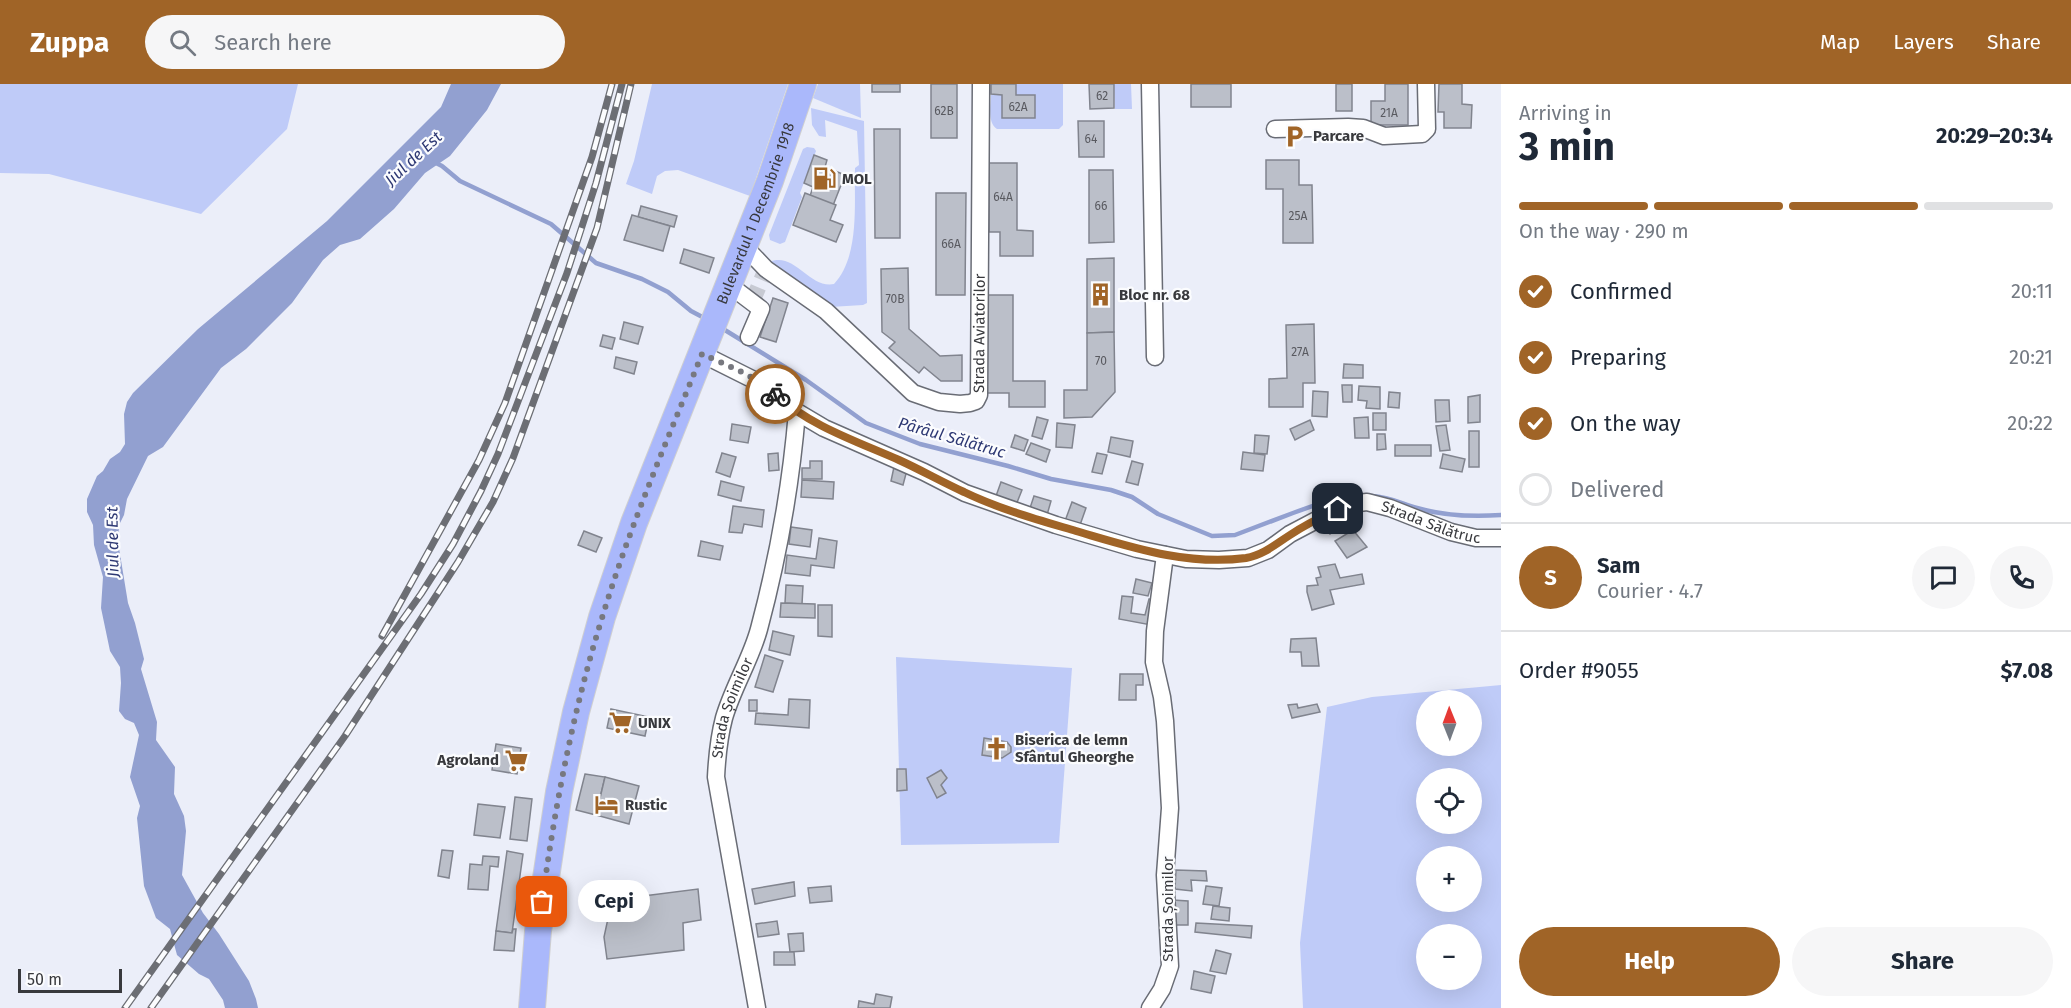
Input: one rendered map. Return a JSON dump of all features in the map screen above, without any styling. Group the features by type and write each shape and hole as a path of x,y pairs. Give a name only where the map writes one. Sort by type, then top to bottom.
{"main road":[{"name":"Bulevardul 1 Decembrie 1918","path":"532,1008 537,942 553,827 567,753 589,662 619,564 777,160 803,84"}],"street":[{"name":"Strada Aviatorilor","path":"744,246 766,269 826,311 913,393 939,402 970,404 976,401 979,395 981,84"},
{"path":"1150,84 1155,357"},
{"path":"1275,129 1348,127 1363,128 1384,136 1422,134 1427,129 1426,84"},
{"path":"726,290 761,309 749,337"},
{"name":"Strada Sălătruc","path":"703,348 766,386 797,412 824,428 924,471 965,493 1056,525 1137,549 1186,559 1248,558 1268,550 1290,534 1326,515 1350,504 1367,502 1390,508 1451,532 1476,538 1501,538"},
{"name":"Strada Șoimilor","path":"757,1008 716,777 717,752 724,719 761,621 784,513 797,412"},
{"name":"Strada Șoimilor","path":"1150,1008 1162,990 1170,966 1166,875 1170,808 1165,721 1154,662 1155,631 1165,555"}],"shaded area":[{"path":"0,84 298,84 287,129 201,214 49,174 0,173"},
{"path":"652,84 788,84 750,196 678,170 665,171 657,176 652,194 626,184 634,161"},
{"path":"818,84 860,84 861,118 813,98"},
{"path":"1016,84 1063,84 1063,125 1059,129 997,129 991,118 991,95 1002,95 1002,118 1035,118 1035,95 1016,95"},
{"path":"1114,84 1131,84 1132,109 1115,109"},
{"path":"811,108 864,121 867,303 863,305 830,307 769,262 778,260 787,262 817,281 834,284 848,259 854,229 855,168 859,165 857,131 825,120 826,137 819,136 812,125"},
{"path":"814,148 816,151 785,242 780,244 770,240 769,235 803,149"},
{"path":"896,657 1072,668 1059,843 901,845"},
{"path":"1501,685 1501,1008 1303,1008 1300,943 1327,707 1372,697 1416,693 1416,756 1482,756 1482,690 1447,690"}],"water":[{"name":"Jiul de Est","path":"451,84 501,84 487,110 450,156 425,173 394,209 360,239 340,245 323,260 292,303 246,349 221,368 163,447 148,456 127,499 124,515 119,525 118,542 128,603 144,659 141,669 157,722 156,740 175,767 174,794 184,816 186,831 182,875 203,913 249,981 258,1008 225,1008 223,1000 209,979 199,974 177,955 170,929 156,918 144,886 137,818 140,806 130,777 139,735 134,723 125,719 119,711 120,667 110,651 101,608 103,577 94,545 93,525 87,512 87,499 97,476 125,444 124,414 127,402 133,393 198,329 327,221 441,107"}],"building":[{"path":"872,84 900,84 900,92 872,92"},
{"path":"931,84 957,84 957,138 931,138"},
{"path":"991,84 1016,84 1016,95 1035,95 1035,118 1002,118 1002,95 991,94"},
{"path":"1089,84 1114,84 1114,108 1090,109"},
{"path":"1191,84 1231,84 1231,107 1191,107"},
{"path":"1336,84 1352,84 1352,111 1336,111"},
{"path":"1385,84 1408,84 1408,125 1371,125 1371,101 1385,101"},
{"path":"1439,84 1462,84 1462,104 1472,105 1471,128 1444,128 1444,112 1438,112"},
{"path":"1078,121 1104,121 1104,157 1079,157"},
{"path":"874,129 900,129 900,238 875,238"},
{"name":"MOL","path":"814,155 827,160 825,167 845,175 832,208 809,199 813,187 804,183"},
{"path":"1266,160 1299,160 1299,185 1312,185 1313,243 1283,243 1283,189 1266,189"},
{"path":"989,163 1017,163 1017,230 1033,231 1033,256 1000,256 1000,232 989,232"},
{"path":"1089,170 1113,170 1114,242 1089,243"},
{"path":"805,193 836,205 830,220 843,225 836,242 793,225"},
{"path":"936,193 966,193 965,295 936,295"},
{"path":"641,206 677,216 674,227 638,217"},
{"path":"632,215 670,226 663,251 624,240"},
{"path":"684,249 714,258 709,273 680,263"},
{"name":"Bloc nr. 68","path":"1114,258 1114,332 1087,333 1087,259"},
{"path":"908,268 909,329 940,356 962,355 962,381 941,381 924,367 919,373 889,348 895,342 882,332 881,269"},
{"path":"987,295 1013,295 1013,381 1045,381 1045,407 1009,407 1009,393 987,393"},
{"path":"773,298 788,303 776,342 760,337"},
{"path":"624,322 643,327 638,344 620,339"},
{"path":"1314,324 1315,383 1303,383 1303,407 1269,407 1269,379 1287,378 1286,325"},
{"path":"1114,332 1115,392 1092,417 1064,418 1064,390 1087,390 1087,333"},
{"path":"603,335 615,338 612,349 600,346"},
{"path":"616,357 637,362 634,374 614,368"},
{"path":"1344,364 1363,365 1363,378 1343,378"},
{"path":"1342,385 1352,385 1352,402 1343,402"},
{"path":"1359,386 1380,387 1380,409 1366,408 1367,401 1358,400"},
{"path":"1313,391 1328,392 1327,417 1312,416"},
{"path":"1389,392 1400,393 1399,408 1388,407"},
{"path":"1480,395 1480,422 1468,423 1468,397"},
{"path":"1435,400 1449,400 1450,421 1436,422"},
{"path":"1373,413 1386,413 1386,430 1373,430"},
{"path":"1037,417 1048,420 1042,439 1032,436"},
{"path":"1368,417 1369,438 1355,438 1354,418"},
{"path":"1310,420 1314,430 1295,440 1290,429"},
{"path":"1057,423 1075,425 1072,448 1056,447"},
{"path":"732,424 751,427 748,443 730,440"},
{"path":"1446,425 1450,450 1440,451 1436,426"},
{"path":"1469,431 1479,431 1479,467 1469,467"},
{"path":"1377,434 1385,434 1386,449 1377,450"},
{"path":"1015,435 1028,440 1024,451 1011,447"},
{"path":"1255,435 1269,436 1267,454 1254,453"},
{"path":"1111,437 1133,441 1130,457 1108,452"},
{"path":"1031,443 1050,450 1046,462 1026,454"},
{"path":"1395,445 1431,445 1431,456 1395,456"},
{"path":"1243,452 1265,455 1263,471 1241,469"},
{"path":"722,453 736,457 730,477 716,472"},
{"path":"778,453 779,470 769,471 768,454"},
{"path":"1097,453 1107,455 1102,474 1092,472"},
{"path":"1443,454 1465,459 1462,472 1440,468"},
{"path":"810,461 822,461 822,479 802,479 802,468 810,468"},
{"path":"1132,461 1143,464 1138,485 1126,482"},
{"path":"894,467 907,470 903,485 891,481"},
{"path":"802,480 834,482 833,499 801,497"},
{"path":"721,481 744,487 741,501 718,495"},
{"path":"1001,482 1022,490 1016,505 996,496"},
{"path":"1034,496 1051,501 1047,515 1030,508"},
{"path":"1072,502 1086,508 1080,525 1065,521"},
{"path":"733,506 764,510 762,527 744,524 742,533 729,532"},
{"path":"1343,513 1350,520 1330,534 1322,524"},
{"path":"791,527 812,530 810,547 789,544"},
{"path":"1353,530 1367,547 1347,558 1335,541"},
{"path":"584,531 602,538 596,552 578,545"},
{"path":"819,538 837,541 834,568 811,565 810,576 785,573 787,555 816,559"},
{"path":"701,541 723,546 720,560 698,556"},
{"path":"1335,564 1340,578 1362,574 1364,584 1330,590 1334,604 1312,610 1307,586 1318,585 1316,578 1321,577 1318,567"},
{"path":"1136,579 1152,583 1148,596 1133,593"},
{"path":"786,585 803,586 802,604 785,603"},
{"path":"1122,596 1133,597 1131,613 1145,615 1149,599 1156,599 1151,625 1119,619"},
{"path":"781,603 815,604 815,618 780,617"},
{"path":"818,605 832,605 832,637 818,636"},
{"path":"773,631 794,636 790,655 769,650"},
{"path":"1316,638 1319,666 1302,666 1301,652 1290,652 1291,639"},
{"path":"765,655 783,661 773,692 755,687"},
{"path":"1120,674 1143,674 1143,685 1136,685 1136,700 1119,700"},
{"path":"789,699 810,700 809,728 755,724 756,713 788,715"},
{"path":"749,700 757,700 757,711 749,711"},
{"path":"1297,704 1298,708 1317,704 1320,712 1292,718 1288,705"},
{"path":"611,709 649,717 645,736 607,728"},
{"name":"Biserica de lemn Sfântul Gheorghe","path":"984,738 1007,742 1011,747 1011,752 1002,758 982,755"},
{"path":"496,744 521,748 517,774 492,770"},
{"path":"897,769 906,769 907,790 897,791"},
{"path":"941,770 947,778 941,785 946,793 937,798 927,778"},
{"path":"585,774 605,777 596,815 576,810"},
{"path":"605,777 639,786 629,824 596,815"},
{"path":"515,797 532,799 527,841 510,839"},
{"path":"478,804 505,807 500,838 474,835"},
{"path":"442,850 453,851 449,878 438,876"},
{"path":"507,851 523,854 512,933 496,931"},
{"path":"483,856 499,857 498,867 490,866 488,890 468,889 470,864 482,865"},
{"path":"1176,870 1206,871 1207,881 1191,880 1192,891 1175,889"},
{"path":"794,882 795,896 755,904 752,889"},
{"path":"831,886 832,901 810,903 808,888"},
{"path":"1206,886 1222,888 1219,906 1203,904"},
{"path":"698,889 701,920 683,923 684,950 607,959 604,937 612,900"},
{"path":"1173,900 1188,901 1188,925 1172,925"},
{"path":"1213,906 1230,908 1229,921 1211,919"},
{"path":"777,921 779,934 758,937 756,924"},
{"path":"1196,923 1252,926 1251,938 1195,932"},
{"path":"513,929 516,929 514,951 494,950 496,931 512,933"},
{"path":"803,933 804,951 790,952 788,934"},
{"path":"1216,950 1231,954 1226,974 1210,971"},
{"path":"774,952 794,952 795,965 774,965"},
{"path":"1194,971 1215,976 1211,993 1191,989"},
{"path":"876,994 892,997 890,1008 858,1008 859,1001 874,1004"}],"waterway":[{"name":"Pârâul Sălătruc","path":"434,162 460,181 551,224 596,263 642,279 668,292 691,311 708,320"},
{"name":"Pârâul Sălătruc","path":"720,327 806,380 866,423 920,444 1051,479 1111,490 1132,497 1158,514 1212,536 1235,535 1332,499 1349,497"},
{"name":"Pârâul Sălătruc","path":"1372,496 1438,513 1469,516 1501,515"}],"tunnel":[{"path":"752,302 766,269"}],"railway":[{"path":"382,636 479,460 505,403 592,157 612,84"},
{"path":"125,1008 421,594 453,544 498,454 567,273 596,183 622,84"},
{"path":"151,1008 345,736 458,562 493,502 513,458 597,228 631,84"}],"way so far":[{"path":"542,902 567,753 602,617 619,564 702,354 766,386 775,394"}],"place":[{"name":"Parcare","path":"1295,136"},
{"name":"MOL","path":"824,179"},
{"name":"Bloc nr. 68","path":"1101,295"},
{"name":"UNIX","path":"620,723"},
{"name":"Biserica de lemn Sfântul Gheorghe","path":"997,749"},
{"name":"Agroland","path":"517,760"},
{"name":"Rustic","path":"607,805"},
{"name":"Cepi","path":"542,902"}],"route":[{"path":"775,394 797,412 824,428 924,471 965,493 1056,525 1137,549 1186,559 1248,558 1268,550 1290,534 1338,509"}]}
